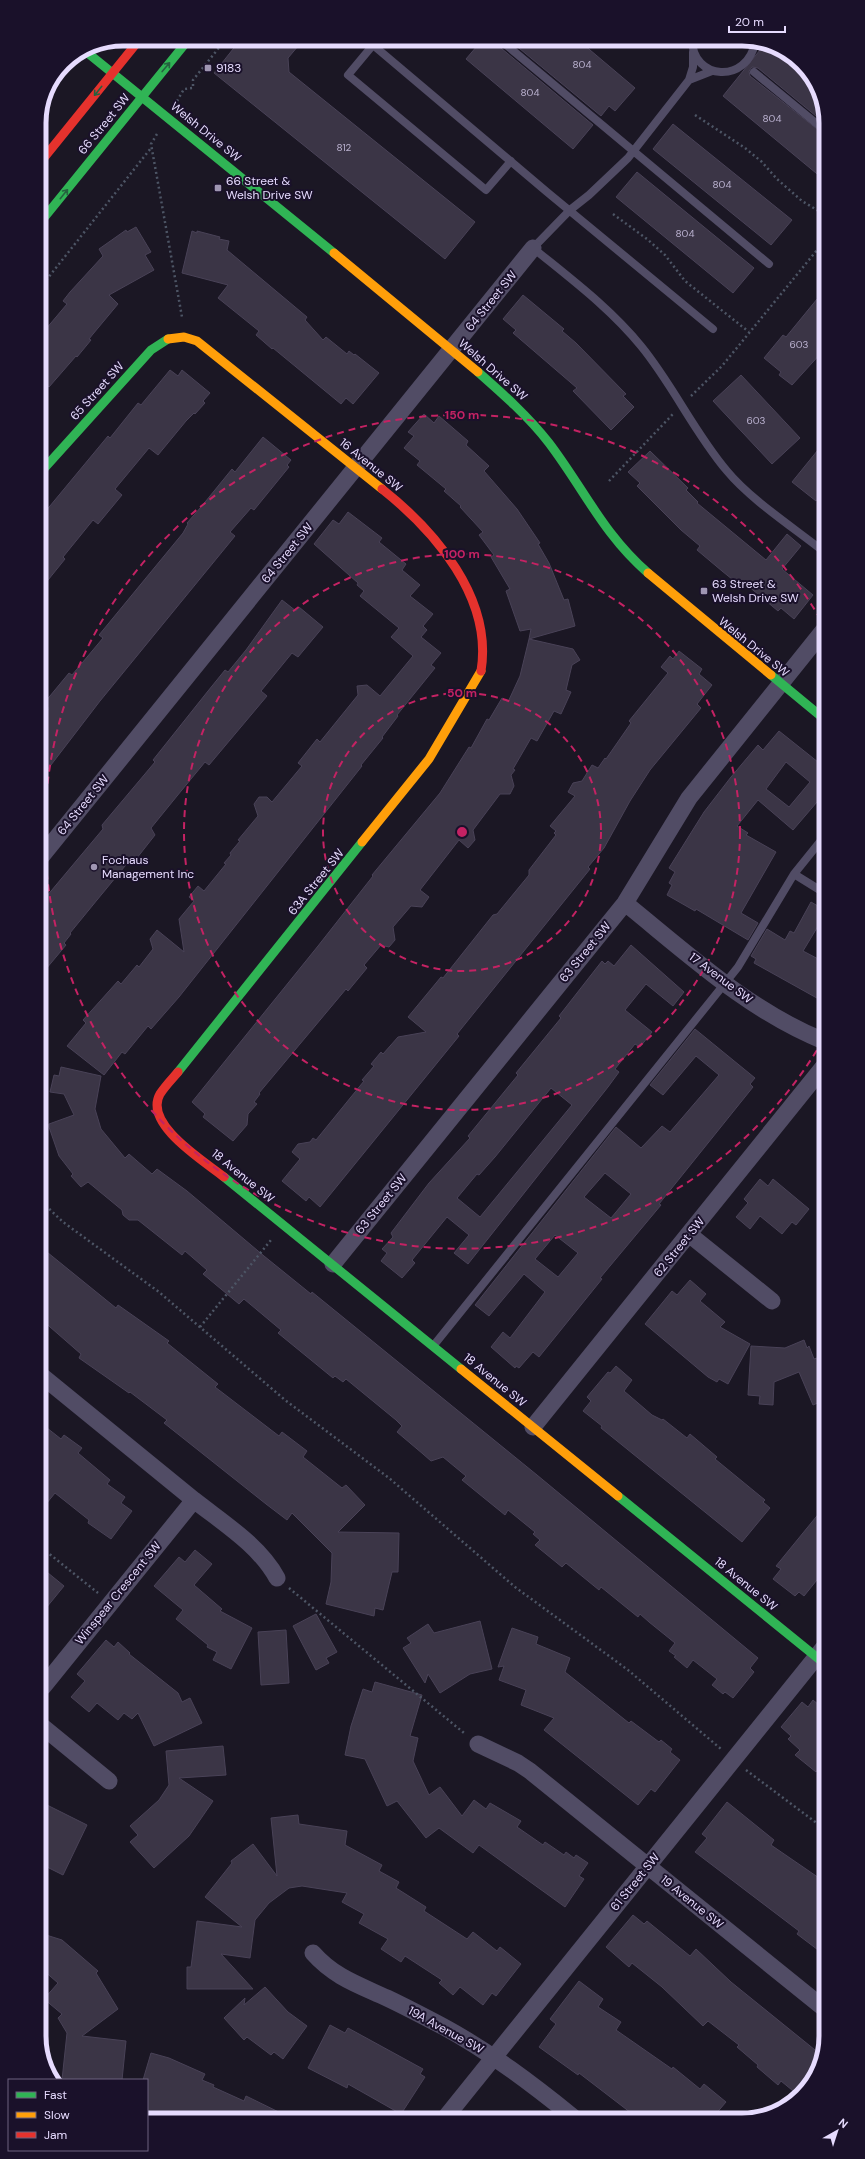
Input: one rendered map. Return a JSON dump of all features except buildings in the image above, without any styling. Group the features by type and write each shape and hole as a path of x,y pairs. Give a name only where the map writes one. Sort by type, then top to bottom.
{"street":[{"name":"66 Street SW","path":"46,155 134,46"},
{"name":"66 Street SW","path":"46,215 183,46"},
{"name":"Welsh Drive SW","path":"89,54 451,349 517,406 549,443 609,533 627,555 673,596 819,715"},
{"name":"64 Street SW","path":"46,851 533,248"},
{"name":"16 Avenue SW","path":"182,337 197,341 403,506 437,542 452,563 468,592 483,638 484,663"},
{"name":"65 Street SW","path":"46,465 151,350 164,340 182,337"},
{"name":"63 Street SW","path":"333,1264 625,903 689,798 819,636"},
{"name":"63A Street SW","path":"157,1110 160,1094 429,759 475,684 484,663"},
{"name":"17 Avenue SW","path":"625,903 725,983 770,1012 819,1038"},
{"name":"62 Street SW","path":"533,1427 690,1235 819,1072"},
{"name":"18 Avenue SW","path":"157,1110 163,1124 169,1132 434,1345 533,1427 819,1653"},
{"path":"690,1235 772,1301"},
{"path":"46,1379 257,1550 268,1562 276,1578"},
{"name":"Winspear Crescent SW","path":"46,1683 194,1500"},
{"name":"61 Street SW","path":"449,2113 819,1659"},
{"path":"46,1729 109,1781"},
{"name":"19 Avenue SW","path":"478,1744 518,1763 530,1771 819,2004"},
{"name":"19A Avenue SW","path":"313,1953 324,1966 338,1976 422,2015 494,2057 540,2090 568,2113"}],"lane":[{"path":"372,46 348,76 486,190 511,161"},
{"path":"380,46 511,161 714,329"},
{"path":"508,46 634,150 768,264"},
{"path":"693,46 693,67 689,80 634,150 589,195 570,210 533,248 602,304 620,321 642,346 705,442 728,472 745,489 819,548"},
{"path":"693,52 703,66 712,71 722,73 741,67 748,60 753,52 754,47"},
{"path":"689,80 712,71"},
{"path":"754,72 819,126"},
{"path":"434,1345 738,967 794,874 819,843"},
{"path":"794,874 819,890"}],"path":[{"path":"184,89 193,88 192,80 220,46"},
{"path":"695,115 744,148 762,162 802,201 819,211"},
{"path":"46,280 151,146 182,337"},
{"path":"613,214 647,239 665,256 686,281 750,332"},
{"path":"609,481 722,366 819,248"},
{"path":"46,1206 63,1222 159,1292 285,1400 420,1503 515,1587 628,1670 722,1750"},
{"path":"200,1327 284,1224"},
{"path":"46,1551 110,1603"},
{"path":"276,1578 478,1744"},
{"path":"745,1769 819,1825"}],"traffic: fast":[{"path":"46,215 183,46"},
{"path":"89,54 334,253"},
{"path":"46,466 151,350 168,339"},
{"path":"478,372 515,406 541,433 618,543 648,573"},
{"path":"771,675 819,715"},
{"path":"178,1072 362,842"},
{"path":"224,1177 461,1369"},
{"path":"618,1496 819,1659"}],"traffic: slow":[{"path":"334,253 478,372"},
{"path":"168,339 184,337 197,341 382,489"},
{"path":"648,573 771,675"},
{"path":"362,842 429,759 481,671"},
{"path":"461,1369 618,1496"}],"traffic: jam":[{"path":"46,155 134,46"},
{"path":"382,489 422,525 456,568 469,592 478,618 482,644 481,671"},
{"path":"178,1072 160,1094 157,1106 160,1117 178,1141 190,1152 224,1177"}],"place":[{"name":"9183","path":"208,68"},
{"name":"66 Street & Welsh Drive SW","path":"218,188"},
{"name":"63 Street & Welsh Drive SW","path":"704,591"},
{"name":"Fochaus Management Inc","path":"94,867"}]}
